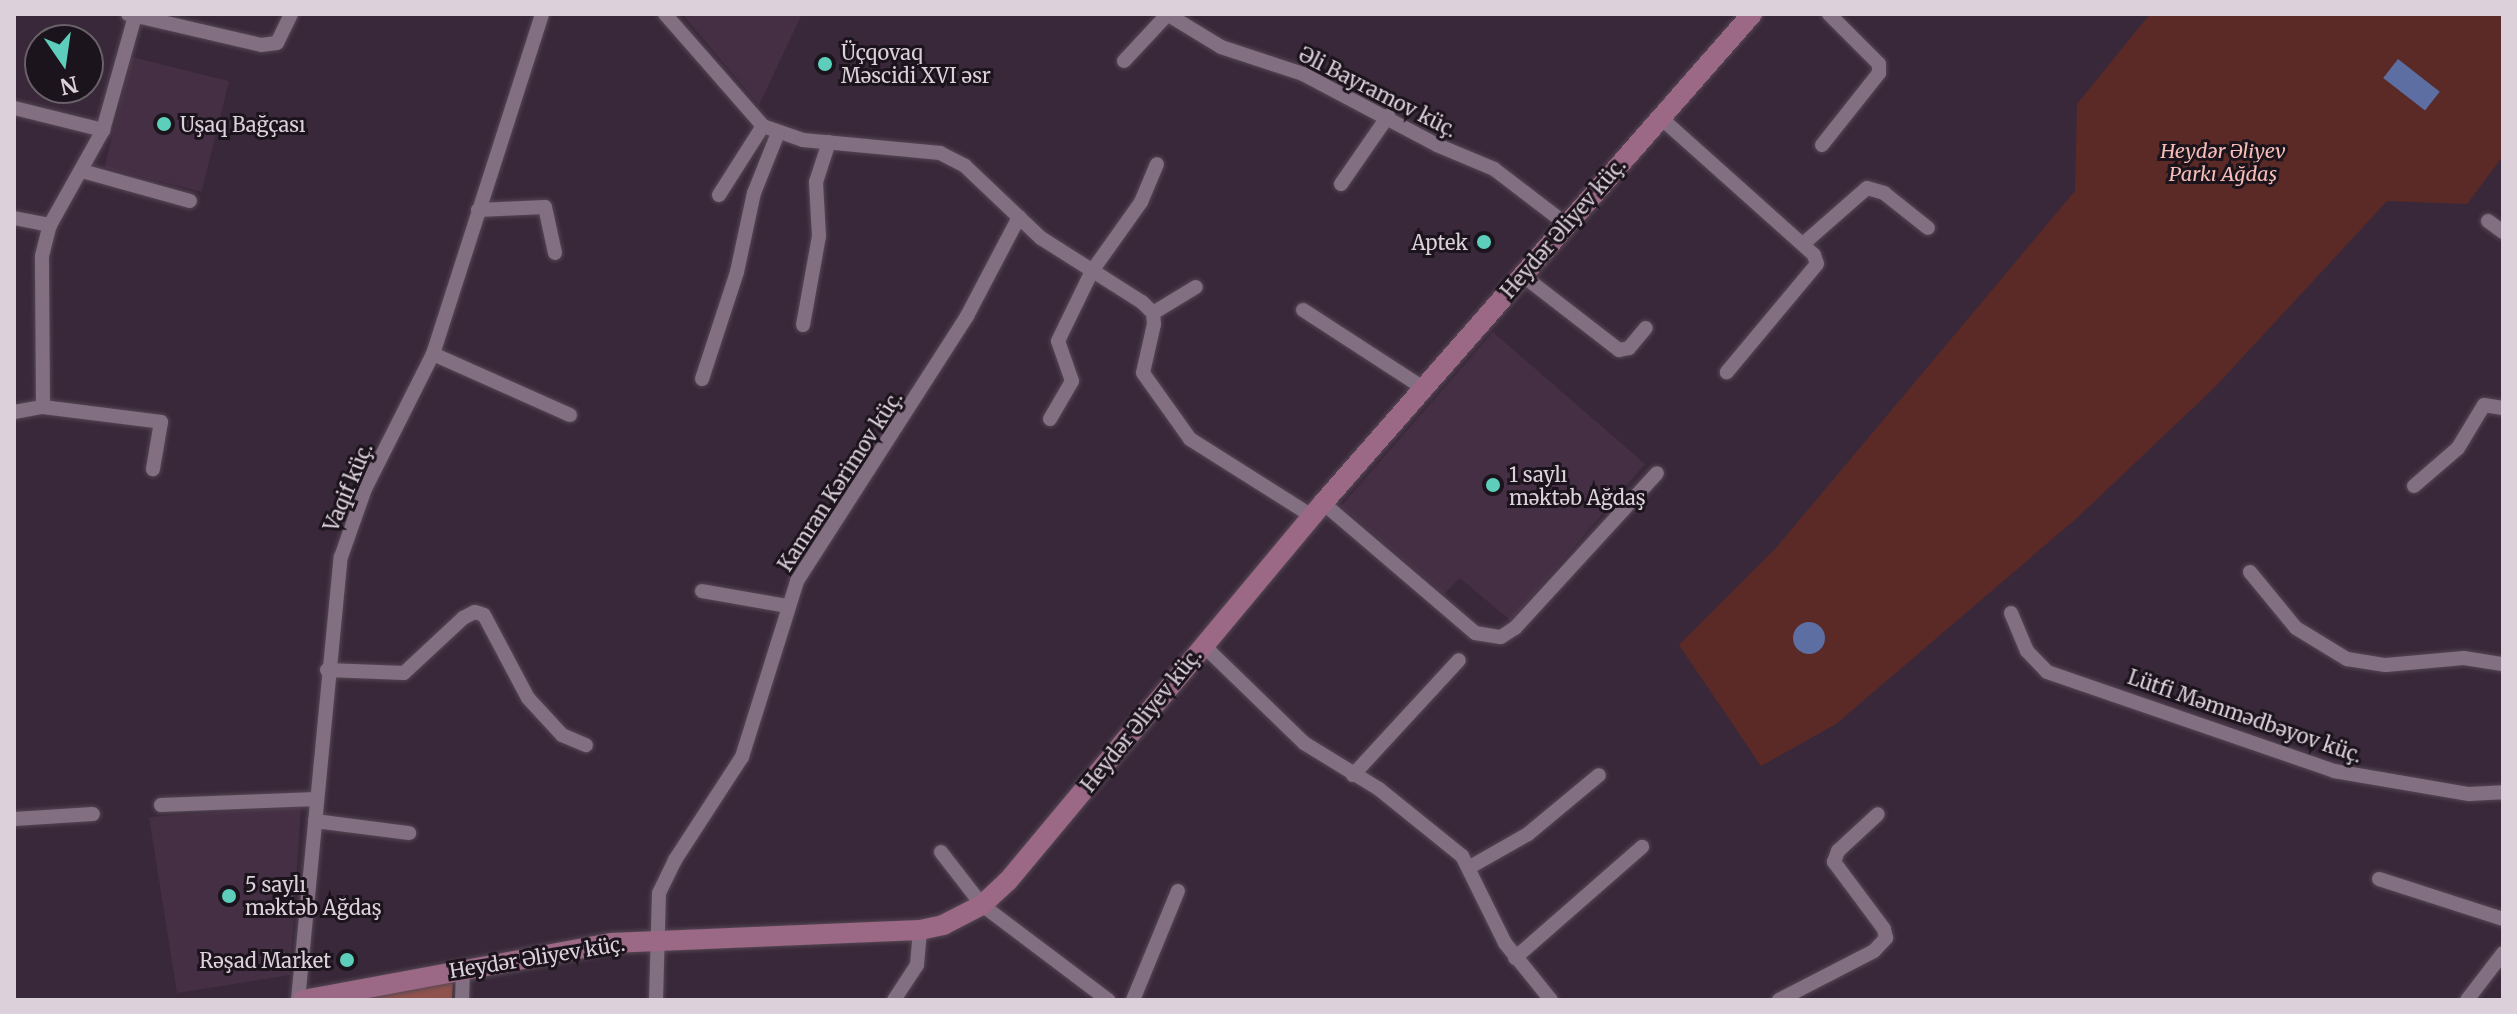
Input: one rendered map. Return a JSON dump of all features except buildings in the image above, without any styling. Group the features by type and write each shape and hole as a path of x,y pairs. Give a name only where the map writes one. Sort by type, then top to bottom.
{"main road":[{"name":"Heydər Əliyev küç.","path":"301,1000 463,968 656,940 920,930 951,922 982,905 1008,881 1203,645 1423,388 1752,14"}],"street":[{"path":"43,407 39,295 50,225 103,130 132,15 261,45 277,43 291,14"},
{"name":"Vaqif küç.","path":"301,1000 336,580 354,514 433,354 542,14"},
{"path":"665,14 763,126 778,133 829,142 940,153 965,166 1041,238 1153,313"},
{"path":"1822,145 1879,73 1879,64 1829,14"},
{"path":"1124,61 1166,15"},
{"name":"Əli Bayramov küç.","path":"1166,15 1221,47 1303,74 1388,116 1437,145 1494,169 1566,224"},
{"path":"14,108 103,130"},
{"path":"1341,184 1388,116"},
{"path":"1661,118 1814,255 1813,274 1727,372"},
{"path":"719,195 763,126"},
{"path":"702,379 737,272 754,193 778,133"},
{"path":"803,325 819,236 816,182 829,142"},
{"path":"1050,419 1072,381 1058,341 1092,271 1141,202 1157,164"},
{"path":"82,171 190,201"},
{"path":"1803,244 1867,188 1884,193 1928,228"},
{"path":"478,210 545,207 555,253"},
{"name":"Kamran Kərimov küç.","path":"656,1000 659,893 698,822 729,784 760,715 787,606 797,581 967,316 1019,217"},
{"path":"14,218 50,225"},
{"path":"2488,221 2503,232"},
{"path":"1522,275 1619,350 1629,348 1646,328"},
{"path":"1196,287 1153,313 1143,373 1190,439 1318,510 1475,633 1501,637 1515,628 1657,473"},
{"path":"1303,310 1423,388"},
{"path":"433,354 570,415"},
{"path":"2414,486 2458,448 2484,405 2503,408"},
{"path":"14,412 43,407 161,422 153,469"},
{"path":"2250,572 2296,628 2336,655 2364,665 2464,658 2503,664"},
{"path":"702,591 787,606"},
{"path":"327,670 404,673 463,618 475,612 484,615 528,698 562,735 586,745"},
{"name":"Lütfi Məmmədbəyov küç.","path":"2011,613 2027,651 2047,672 2334,771 2469,794 2503,792"},
{"path":"1203,645 1304,743 1401,805 1470,867 1495,926 1515,958 1551,1000"},
{"path":"1353,775 1459,660"},
{"path":"1470,867 1528,834 1599,775"},
{"path":"161,805 317,799"},
{"path":"14,819 93,814"},
{"path":"1779,1000 1874,951 1886,938 1884,929 1834,862 1838,851 1878,814"},
{"path":"315,821 409,833"},
{"path":"1515,958 1642,847"},
{"path":"941,852 982,905 1108,1000"},
{"path":"2379,879 2503,919"},
{"path":"1133,1000 1178,891"},
{"path":"894,1000 917,965 920,930"},
{"path":"2467,1000 2503,953"},
{"path":"462,1000 463,968"}],"shaded area":[{"path":"682,14 802,14 759,105"},
{"name":"Uşaq Bağçası","path":"132,57 229,81 201,192 104,168"},
{"name":"1 saylı məktəb Ağdaş","path":"1493,332 1645,464 1511,621 1460,578 1444,594 1341,506"},
{"name":"5 saylı məktəb Ağdaş","path":"301,807 290,975 177,993 149,817"},
{"path":"453,980 452,1000 348,1000"}],"green space":[{"name":"Heydər Əliyev Parkı Ağdaş","path":"2150,14 2503,14 2503,156 2467,204 2387,201 2215,387 2078,517 1836,724 1761,766 1679,645 1776,548 2075,191 2077,104"}],"water":[{"path":"2398,59 2440,92 2425,111 2383,78"},
{"path":"1809,622 1820,627 1825,638 1820,649 1809,654 1798,649 1793,638 1798,627"}],"place":[{"name":"Üçqovaq Məscidi XVI əsr","path":"825,64"},
{"name":"Uşaq Bağçası","path":"164,124"},
{"name":"Aptek","path":"1484,242"},
{"name":"1 saylı məktəb Ağdaş","path":"1493,485"},
{"name":"5 saylı məktəb Ağdaş","path":"229,896"},
{"name":"Rəşad Market","path":"347,960"}]}
